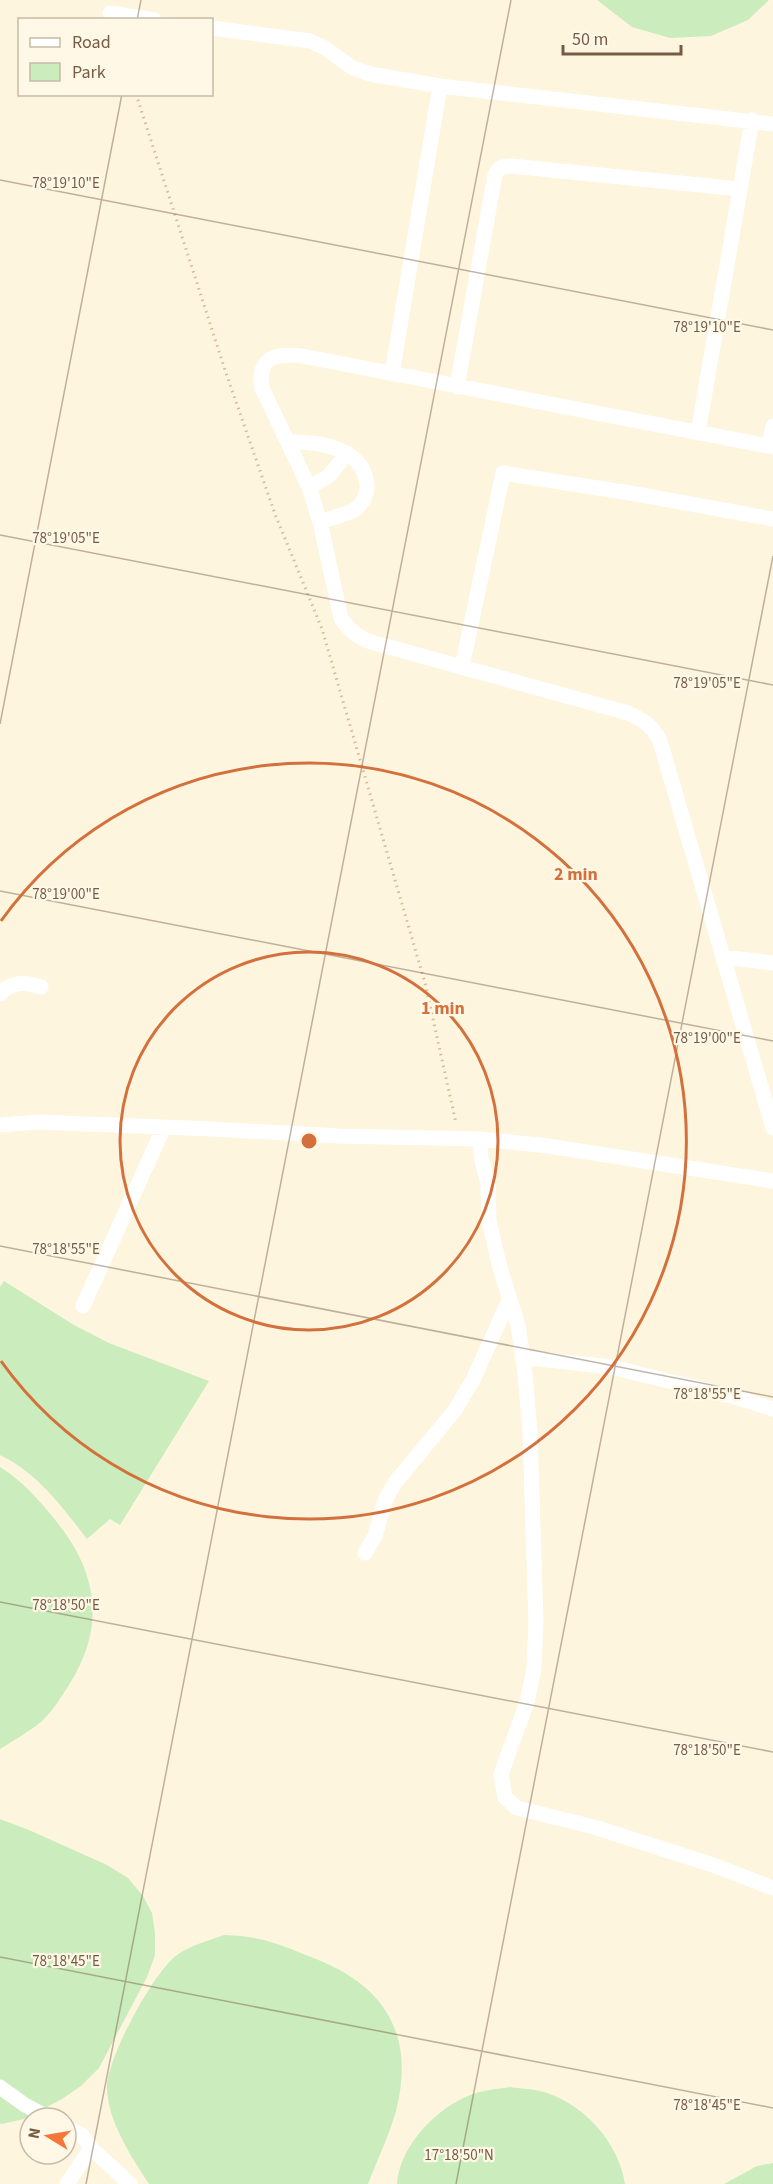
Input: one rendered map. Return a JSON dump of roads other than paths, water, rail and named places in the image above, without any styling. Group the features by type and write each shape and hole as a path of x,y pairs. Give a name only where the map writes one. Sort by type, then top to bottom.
{"street":[{"path":"110,13 141,18"},
{"path":"213,28 310,41 325,48 353,68 370,74 440,86 773,123"},
{"path":"392,374 440,86"},
{"path":"698,433 752,120"},
{"path":"458,387 495,175 498,169 511,166 740,189"},
{"path":"773,426 771,447 283,354 271,358 263,366 260,377 262,388 309,487 320,522 341,618 348,629 371,642 628,713 643,720 654,729 660,741 773,1128"},
{"path":"288,442 306,442 346,453 356,459 363,468 367,491 357,508 320,522"},
{"path":"309,487 329,476 346,453"},
{"path":"462,667 503,473 773,519"},
{"path":"723,957 773,963"},
{"path":"0,994 7,986 17,983 28,983 41,987"},
{"path":"0,1125 37,1122 339,1136 460,1138 548,1146 773,1181"},
{"path":"83,1306 164,1127"},
{"path":"480,1140 481,1157 488,1184 489,1221 509,1300 518,1325 530,1432 536,1622 534,1669 526,1702 501,1774 505,1797 517,1808 594,1827 699,1860 773,1888"},
{"path":"365,1553 375,1536 385,1501 394,1484 460,1403 473,1380 509,1300"},
{"path":"522,1357 611,1367 735,1397 773,1409"},
{"path":"0,2087 25,2106"},
{"path":"78,2133 130,2184"},
{"path":"67,2184 91,2148"}]}
